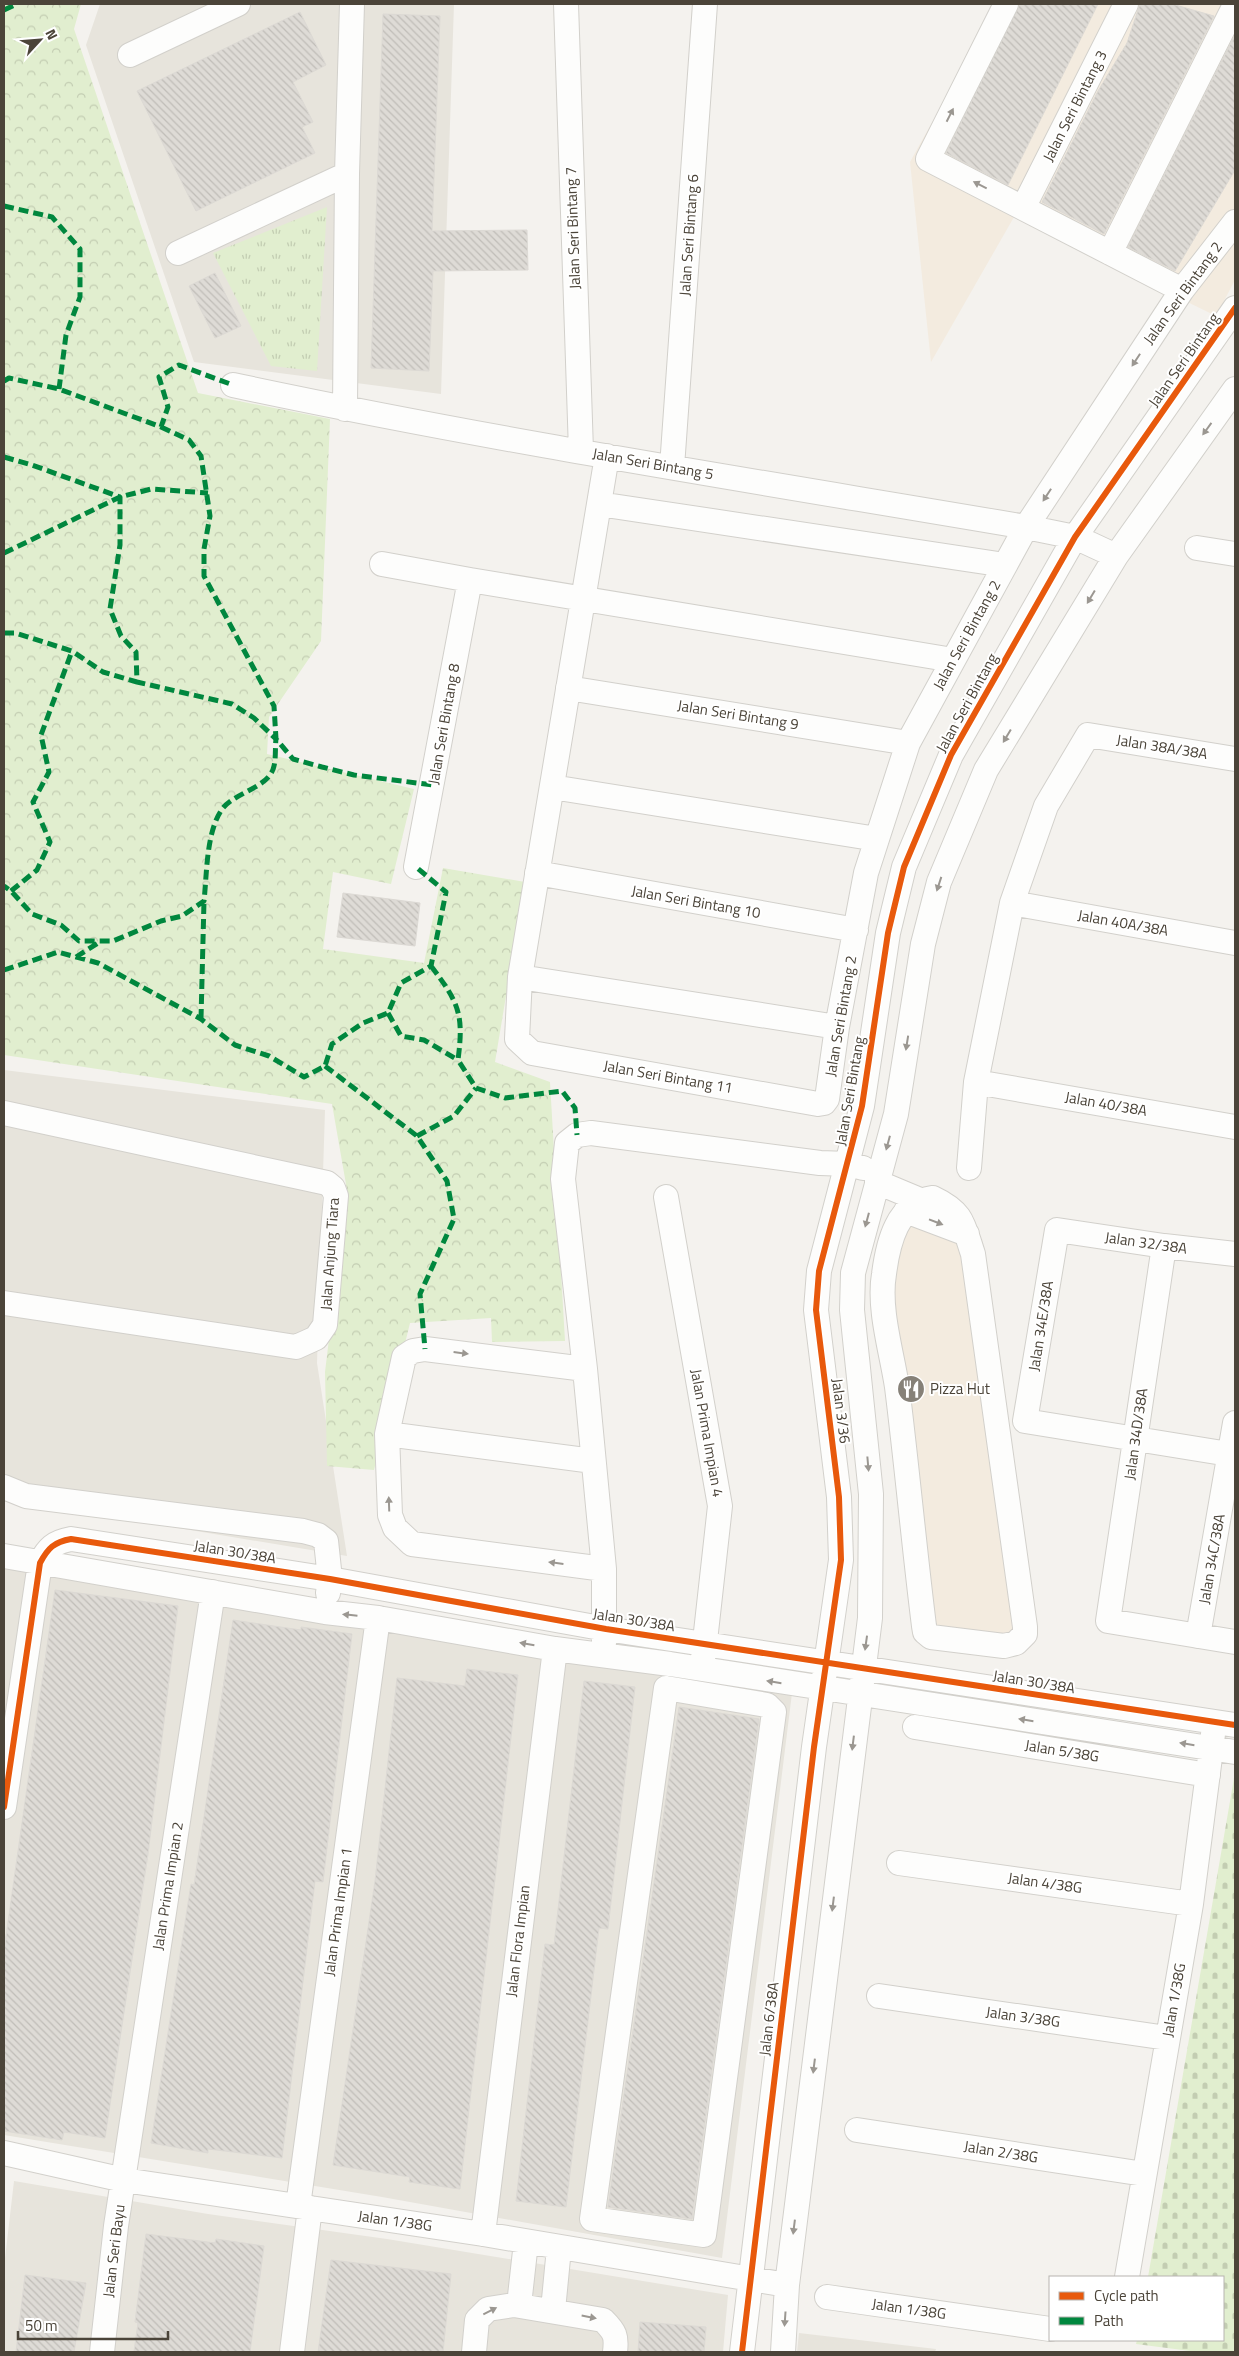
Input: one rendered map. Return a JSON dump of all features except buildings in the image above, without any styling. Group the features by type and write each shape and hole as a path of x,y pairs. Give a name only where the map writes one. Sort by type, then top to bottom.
{"street":[{"path":"130,55 238,4"},
{"path":"344,409 347,174 352,4"},
{"name":"Jalan Seri Bintang 7","path":"566,4 580,451"},
{"name":"Jalan Seri Bintang 6","path":"672,467 705,4"},
{"path":"1006,4 928,159 1182,290"},
{"name":"Jalan Seri Bintang 3","path":"1023,208 1126,4"},
{"path":"1110,252 1235,5"},
{"path":"178,253 347,174"},
{"name":"Jalan Seri Bintang 2","path":"824,1103 827,1099 837,1028 866,874 908,743 1026,527 1182,290 1235,222"},
{"name":"Jalan Seri Bintang","path":"848,1164 862,1106 888,933 904,867 951,755 1075,537 1235,308"},
{"name":"Jalan Seri Bintang 5","path":"233,385 344,409 1026,527 1075,537 1116,556"},
{"path":"879,1178 896,1114 923,944 939,882 986,770 1116,556 1235,389"},
{"path":"607,456 520,977 837,1028"},
{"path":"599,504 1004,565"},
{"path":"1197,548 1235,554"},
{"path":"382,564 953,660"},
{"name":"Jalan Seri Bintang 8","path":"416,867 470,580"},
{"name":"Jalan Seri Bintang 9","path":"568,688 908,743"},
{"name":"Jalan 38A/38A","path":"1012,903 1046,806 1088,735 1235,759"},
{"path":"552,787 877,839"},
{"name":"Jalan Seri Bintang 10","path":"537,873 856,930"},
{"path":"969,1168 976,1082 1012,903"},
{"name":"Jalan 40A/38A","path":"1012,903 1235,943"},
{"name":"Jalan Seri Bintang 11","path":"520,977 517,1039 532,1054 818,1104 824,1103"},
{"name":"Jalan 40/38A","path":"976,1082 1235,1127"},
{"name":"Jalan Anjung Tiara","path":"4,1113 327,1183 333,1188 336,1196 326,1325 316,1338 296,1347 4,1303"},
{"path":"603,1654 606,1629 604,1569 585,1369 563,1180 567,1143 577,1135 590,1133 820,1163 848,1164 879,1178 913,1206"},
{"name":"Jalan 3/36","path":"823,1689 841,1560 839,1497 816,1310 819,1271 848,1164"},
{"name":"Jalan 3/36","path":"858,1695 870,1602 871,1494 852,1310 853,1273 879,1178"},
{"name":"Jalan Prima Impian 4","path":"666,1197 720,1506 702,1670"},
{"path":"933,1198 950,1206 962,1220 974,1254 1025,1627 1024,1634 1016,1643 1004,1646 932,1637 925,1632 897,1388 883,1297 883,1276 892,1238 913,1206 933,1198"},
{"name":"Jalan 32/38A","path":"1057,1230 1164,1246 1235,1254"},
{"name":"Jalan 34E/38A","path":"1057,1230 1025,1421 1136,1438"},
{"name":"Jalan 34D/38A","path":"1164,1246 1108,1621 1198,1636"},
{"path":"853,1273 874,1272 883,1276"},
{"path":"585,1369 425,1349 413,1351 404,1357 387,1434 390,1515 395,1528 412,1544 604,1569"},
{"path":"827,1394 861,1404"},
{"path":"830,1419 861,1404"},
{"name":"Jalan 34C/38A","path":"1198,1636 1232,1455 1235,1422"},
{"path":"387,1434 593,1461"},
{"path":"1136,1438 1232,1455"},
{"path":"4,1487 26,1496 302,1531 318,1535 326,1541 330,1579 325,1612"},
{"name":"Jalan 30/38A","path":"40,1563 47,1549 59,1541 71,1540 330,1579 606,1629 1225,1724"},
{"path":"4,1556 325,1612 378,1618 556,1649 670,1664 858,1695 1235,1752"},
{"path":"4,1807 40,1563"},
{"name":"Jalan Prima Impian 2","path":"124,2180 212,1592"},
{"name":"Jalan Prima Impian 1","path":"292,2352 304,2207 378,1618"},
{"path":"1198,1636 1235,1642"},
{"name":"Jalan Flora Impian","path":"483,2234 556,1649"},
{"path":"666,1688 767,1704 774,1712 704,2235 592,2219 666,1688 670,1664"},
{"name":"Jalan 6/38A","path":"742,2352 823,1689"},
{"path":"783,2352 787,2285 858,1695"},
{"path":"1095,1731 1098,1704"},
{"name":"Jalan 1/38G","path":"1127,2276 1191,1904 1211,1748 1225,1724"},
{"name":"Jalan 5/38G","path":"915,1727 1208,1775"},
{"name":"Jalan 4/38G","path":"899,1863 1191,1904"},
{"name":"Jalan 3/38G","path":"879,1996 1167,2038"},
{"name":"Jalan 2/38G","path":"857,2130 1144,2174"},
{"name":"Jalan 1/38G","path":"4,2153 124,2180 483,2234 787,2285"},
{"name":"Jalan Seri Bayu","path":"102,2352 116,2226 124,2180"},
{"path":"519,2305 526,2242"},
{"path":"553,2310 559,2248"},
{"name":"Jalan 1/38G","path":"827,2297 1049,2329"},
{"path":"474,2352 477,2320 488,2309 519,2305 603,2320 611,2328 616,2338 615,2352"}],"shaded area":[{"path":"100,4 454,4 441,394 194,362 86,45"},
{"path":"998,4 1235,4 1235,280 1216,316 1014,217 931,362 910,162"},
{"path":"4,1070 325,1110 317,1363 347,1556 4,1499"},
{"path":"904,1222 960,1226 1021,1630 1013,1638 934,1633 888,1296"},
{"path":"4,1564 792,1693 722,2258 382,2197 4,2135"},
{"path":"14,2181 208,2214 387,2239 728,2295 723,2352 4,2352 4,2267"},
{"path":"799,2333 936,2349 935,2352 797,2352"}],"green space":[{"path":"4,4 81,4 74,29 198,393 330,419 321,641 269,717 267,754 414,789 391,884 333,872 323,949 424,963 443,868 525,882 495,1062 550,1082 565,1341 492,1342 491,1318 410,1323 374,1470 327,1466 325,1372 347,1190 332,1104 4,1055"},
{"path":"327,207 317,371 271,366 213,253"},
{"path":"1234,1778 1235,2352 1198,2352 1136,2344 1137,2341 1224,2341 1224,2276 1148,2276"}],"marked path":[{"path":"4,10 17,4"},
{"path":"4,206 52,217 80,249 80,297 66,335 59,389"},
{"path":"4,381 9,378 59,389 161,427 168,407 159,377 179,365 233,385"},
{"path":"161,427 189,440 201,456 210,516 204,549 204,576 274,706 276,739 293,759 354,775 433,785"},
{"path":"4,457 32,465 120,497 120,545 110,609 121,636 136,652 137,682 232,704 254,718 276,739 275,763 271,773 260,784 229,802 217,817 210,840 204,901 182,916 161,921 113,941 79,941 61,925 32,914 4,886"},
{"path":"4,553 120,497 151,489 208,493"},
{"path":"4,633 15,633 72,651 103,672 137,682"},
{"path":"11,891 37,870 50,842 33,802 49,772 41,735 72,651"},
{"path":"4,970 58,952 98,963 201,1019 235,1045 269,1056 304,1077 325,1066 332,1044 363,1023 388,1013 401,983 431,966 446,892 416,867"},
{"path":"201,1019 204,901"},
{"path":"76,957 101,941"},
{"path":"431,966 448,990 457,1010 460,1031 458,1060 476,1088 505,1098 562,1091 575,1108 577,1135"},
{"path":"388,1013 401,1036 424,1040 458,1060"},
{"path":"325,1066 417,1136 447,1181 454,1219 420,1294 425,1349"},
{"path":"417,1136 454,1116 476,1088"}],"cycle path":[{"path":"742,2352 814,1747 841,1560 839,1497 816,1310 819,1271 862,1106 888,933 904,867 951,755 1075,537 1235,308"},
{"path":"4,1807 40,1563 52,1546 71,1539 330,1579 606,1629 1235,1725"}],"place":[{"name":"Pizza Hut","path":"911,1389"}]}
